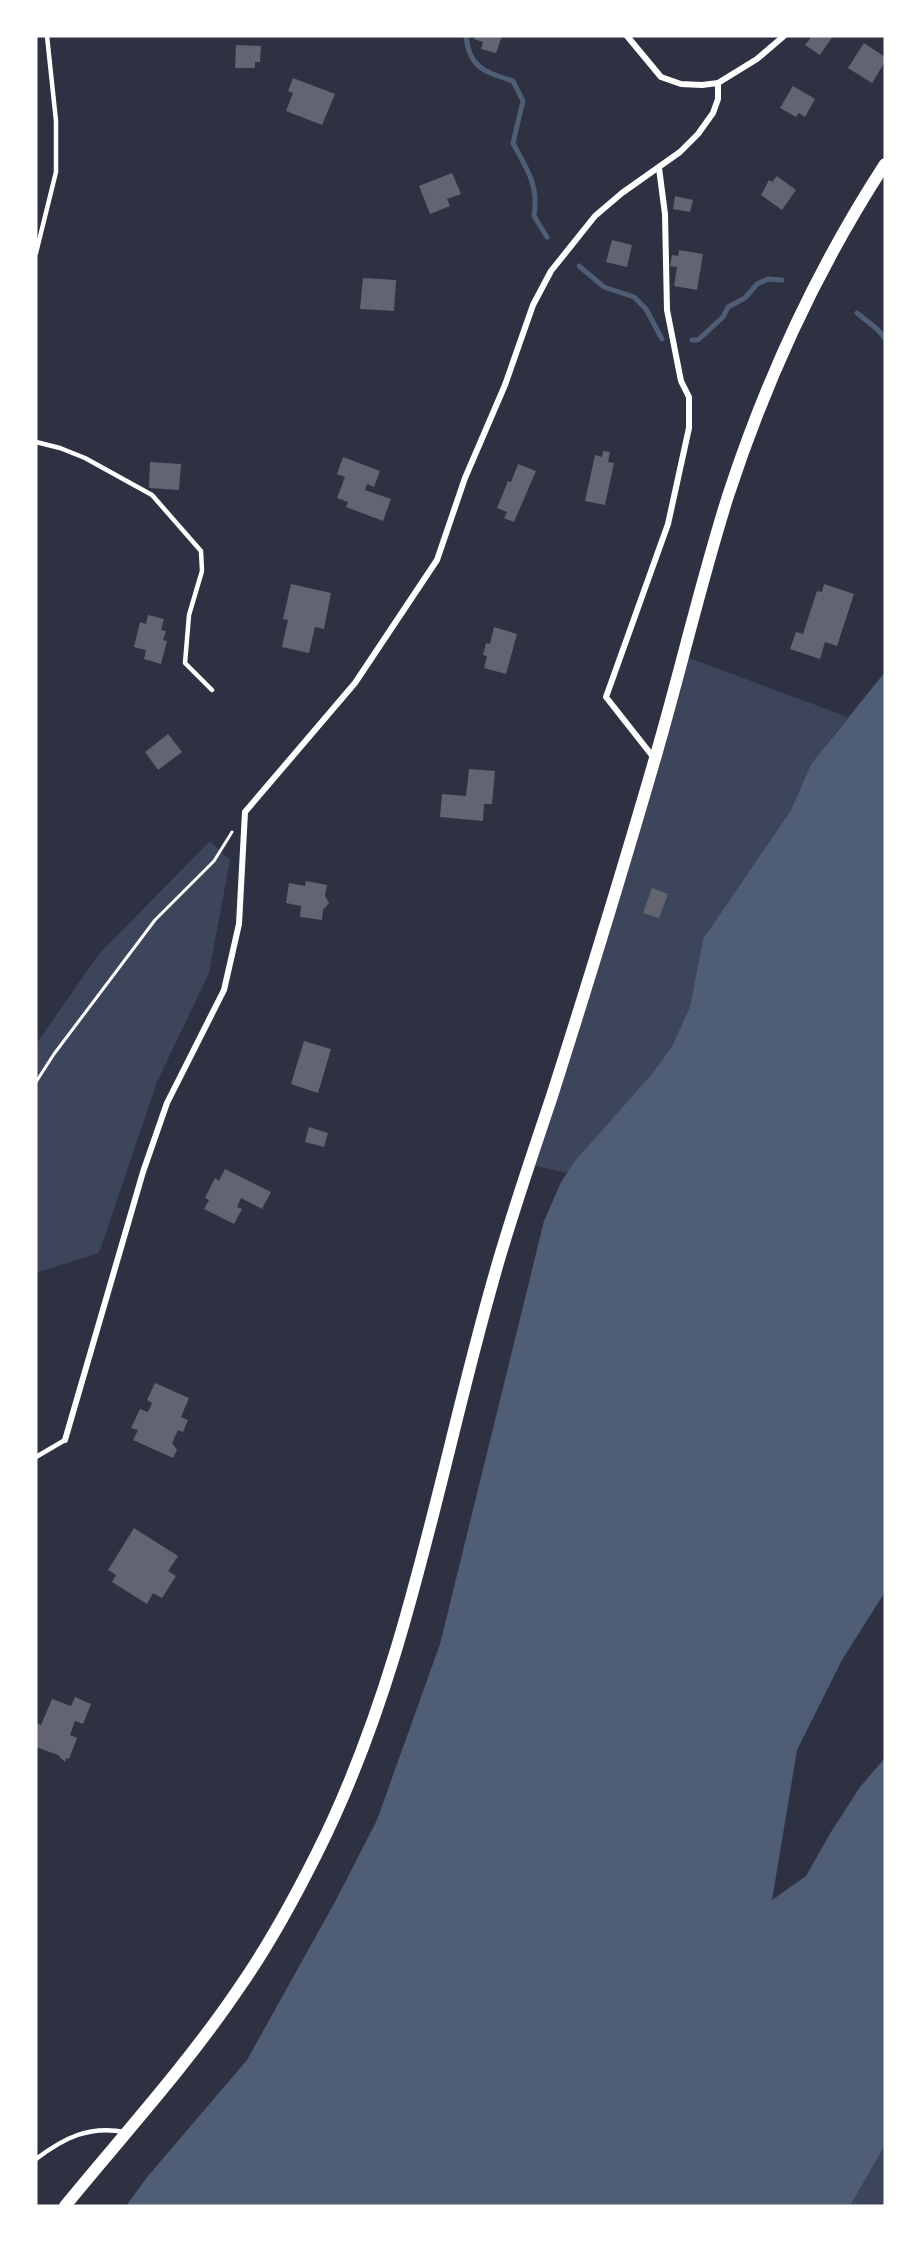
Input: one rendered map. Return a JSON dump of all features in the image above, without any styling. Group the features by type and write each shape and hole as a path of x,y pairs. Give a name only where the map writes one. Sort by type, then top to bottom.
{"main road":[{"path":"65,2206 191,2053 239,1988 277,1929 319,1850 355,1770 406,1616 494,1275 562,1064 655,759 727,499 757,415 814,286 843,232 885,164"}],"street":[{"path":"627,36 661,77 681,84 718,83 757,58 784,36"},
{"path":"65,1440 142,1172 167,1103 224,990 239,924 245,812 355,683 437,560 465,478 505,385 533,305 551,271 595,216 622,193 680,152 698,134 718,99 718,83"},
{"path":"655,759 606,697 668,524 689,428 689,397 681,381 667,310 665,214 659,168"}],"lane":[{"path":"36,253 56,172 56,122 47,36"},
{"path":"36,442 60,448 85,459 152,495 201,550 202,571 189,615 185,663 212,690"},
{"path":"36,1457 65,1440"},
{"path":"36,2159 53,2146 93,2130 109,2129 126,2132"}],"path":[{"path":"36,1082 155,920 214,861 245,812"}],"shaded area":[{"path":"684,656 848,717 811,764 791,810 703,939 690,1007 671,1048 651,1075 567,1173 531,1165"},
{"path":"885,672 885,1592 842,1660 797,1750 772,1900 806,1876 860,1787 885,1758 885,2145 850,2206 126,2206 148,2176 247,2060 336,1900 377,1820 440,1644 544,1221 561,1182 575,1161 651,1075 671,1048 690,1007 703,939 791,810 811,764"},
{"path":"210,841 230,860 209,973 157,1082 99,1253 36,1273 36,1044 99,954"},
{"path":"885,2145 885,2206 850,2206 851,2203"}],"building":[{"path":"475,36 502,36 496,53 481,49 483,42 474,39"},
{"path":"812,36 833,36 820,55 805,45"},
{"path":"864,43 885,57 885,62 872,83 848,68"},
{"path":"236,45 261,46 260,62 255,62 255,68 235,68"},
{"path":"293,78 335,94 322,125 286,111 293,93 288,91"},
{"path":"793,86 815,99 805,117 799,113 796,117 780,108"},
{"path":"452,173 461,194 447,199 450,206 430,214 419,186"},
{"path":"777,176 796,190 782,210 761,195 769,180 772,182"},
{"path":"675,196 693,200 690,212 673,209"},
{"path":"612,240 632,245 627,267 606,262"},
{"path":"679,250 703,254 697,290 674,286 677,267 670,266 672,255 678,256"},
{"path":"363,278 396,280 394,311 360,309"},
{"path":"603,451 610,452 608,462 614,463 605,505 585,501 595,455 602,457"},
{"path":"343,457 380,471 374,487 367,484 365,490 391,499 383,521 346,507 348,502 337,498 345,477 337,474"},
{"path":"150,462 181,464 179,490 149,488"},
{"path":"518,464 536,471 514,522 504,518 507,512 497,508"},
{"path":"291,584 331,593 324,629 315,627 309,653 282,647 288,620 283,619"},
{"path":"824,584 854,594 837,646 825,642 820,659 790,649 796,632 803,634 817,591 822,592"},
{"path":"148,615 164,619 161,630 166,631 163,640 167,641 161,664 144,659 146,650 134,647 140,622 146,624"},
{"path":"494,627 517,634 506,674 484,668 487,656 483,655 486,643 490,644"},
{"path":"168,734 182,752 158,770 145,752"},
{"path":"469,769 495,771 492,804 484,804 483,821 440,817 442,794 466,796"},
{"path":"306,881 327,885 325,896 329,903 323,910 322,920 300,917 301,906 286,903 289,883 305,886"},
{"path":"652,888 668,894 659,918 643,913"},
{"path":"304,1041 331,1049 318,1093 291,1084"},
{"path":"309,1127 328,1133 324,1147 305,1142"},
{"path":"225,1169 271,1192 262,1209 241,1198 237,1207 242,1209 234,1224 204,1209 209,1200 205,1198 215,1178 219,1181"},
{"path":"155,1383 189,1398 181,1417 188,1420 183,1432 178,1430 172,1443 177,1450 173,1458 133,1440 138,1430 131,1428 140,1409 148,1412 152,1403 147,1400"},
{"path":"134,1528 178,1556 168,1571 176,1576 162,1598 153,1593 147,1604 112,1582 116,1575 108,1570"},
{"path":"75,1697 91,1704 83,1724 75,1721 70,1735 77,1738 69,1759 66,1758 65,1762 58,1755 36,1747 36,1723 41,1725 52,1699 71,1706"}],"waterway":[{"path":"466,36 475,62 494,75 513,81 523,101 513,143 531,178 535,195 534,216 547,237"},
{"path":"579,266 604,287 634,297 646,309 662,339"},
{"path":"692,340 698,340 723,317 728,307 745,298 757,284 768,279 782,280"},
{"path":"857,313 885,338"}]}
